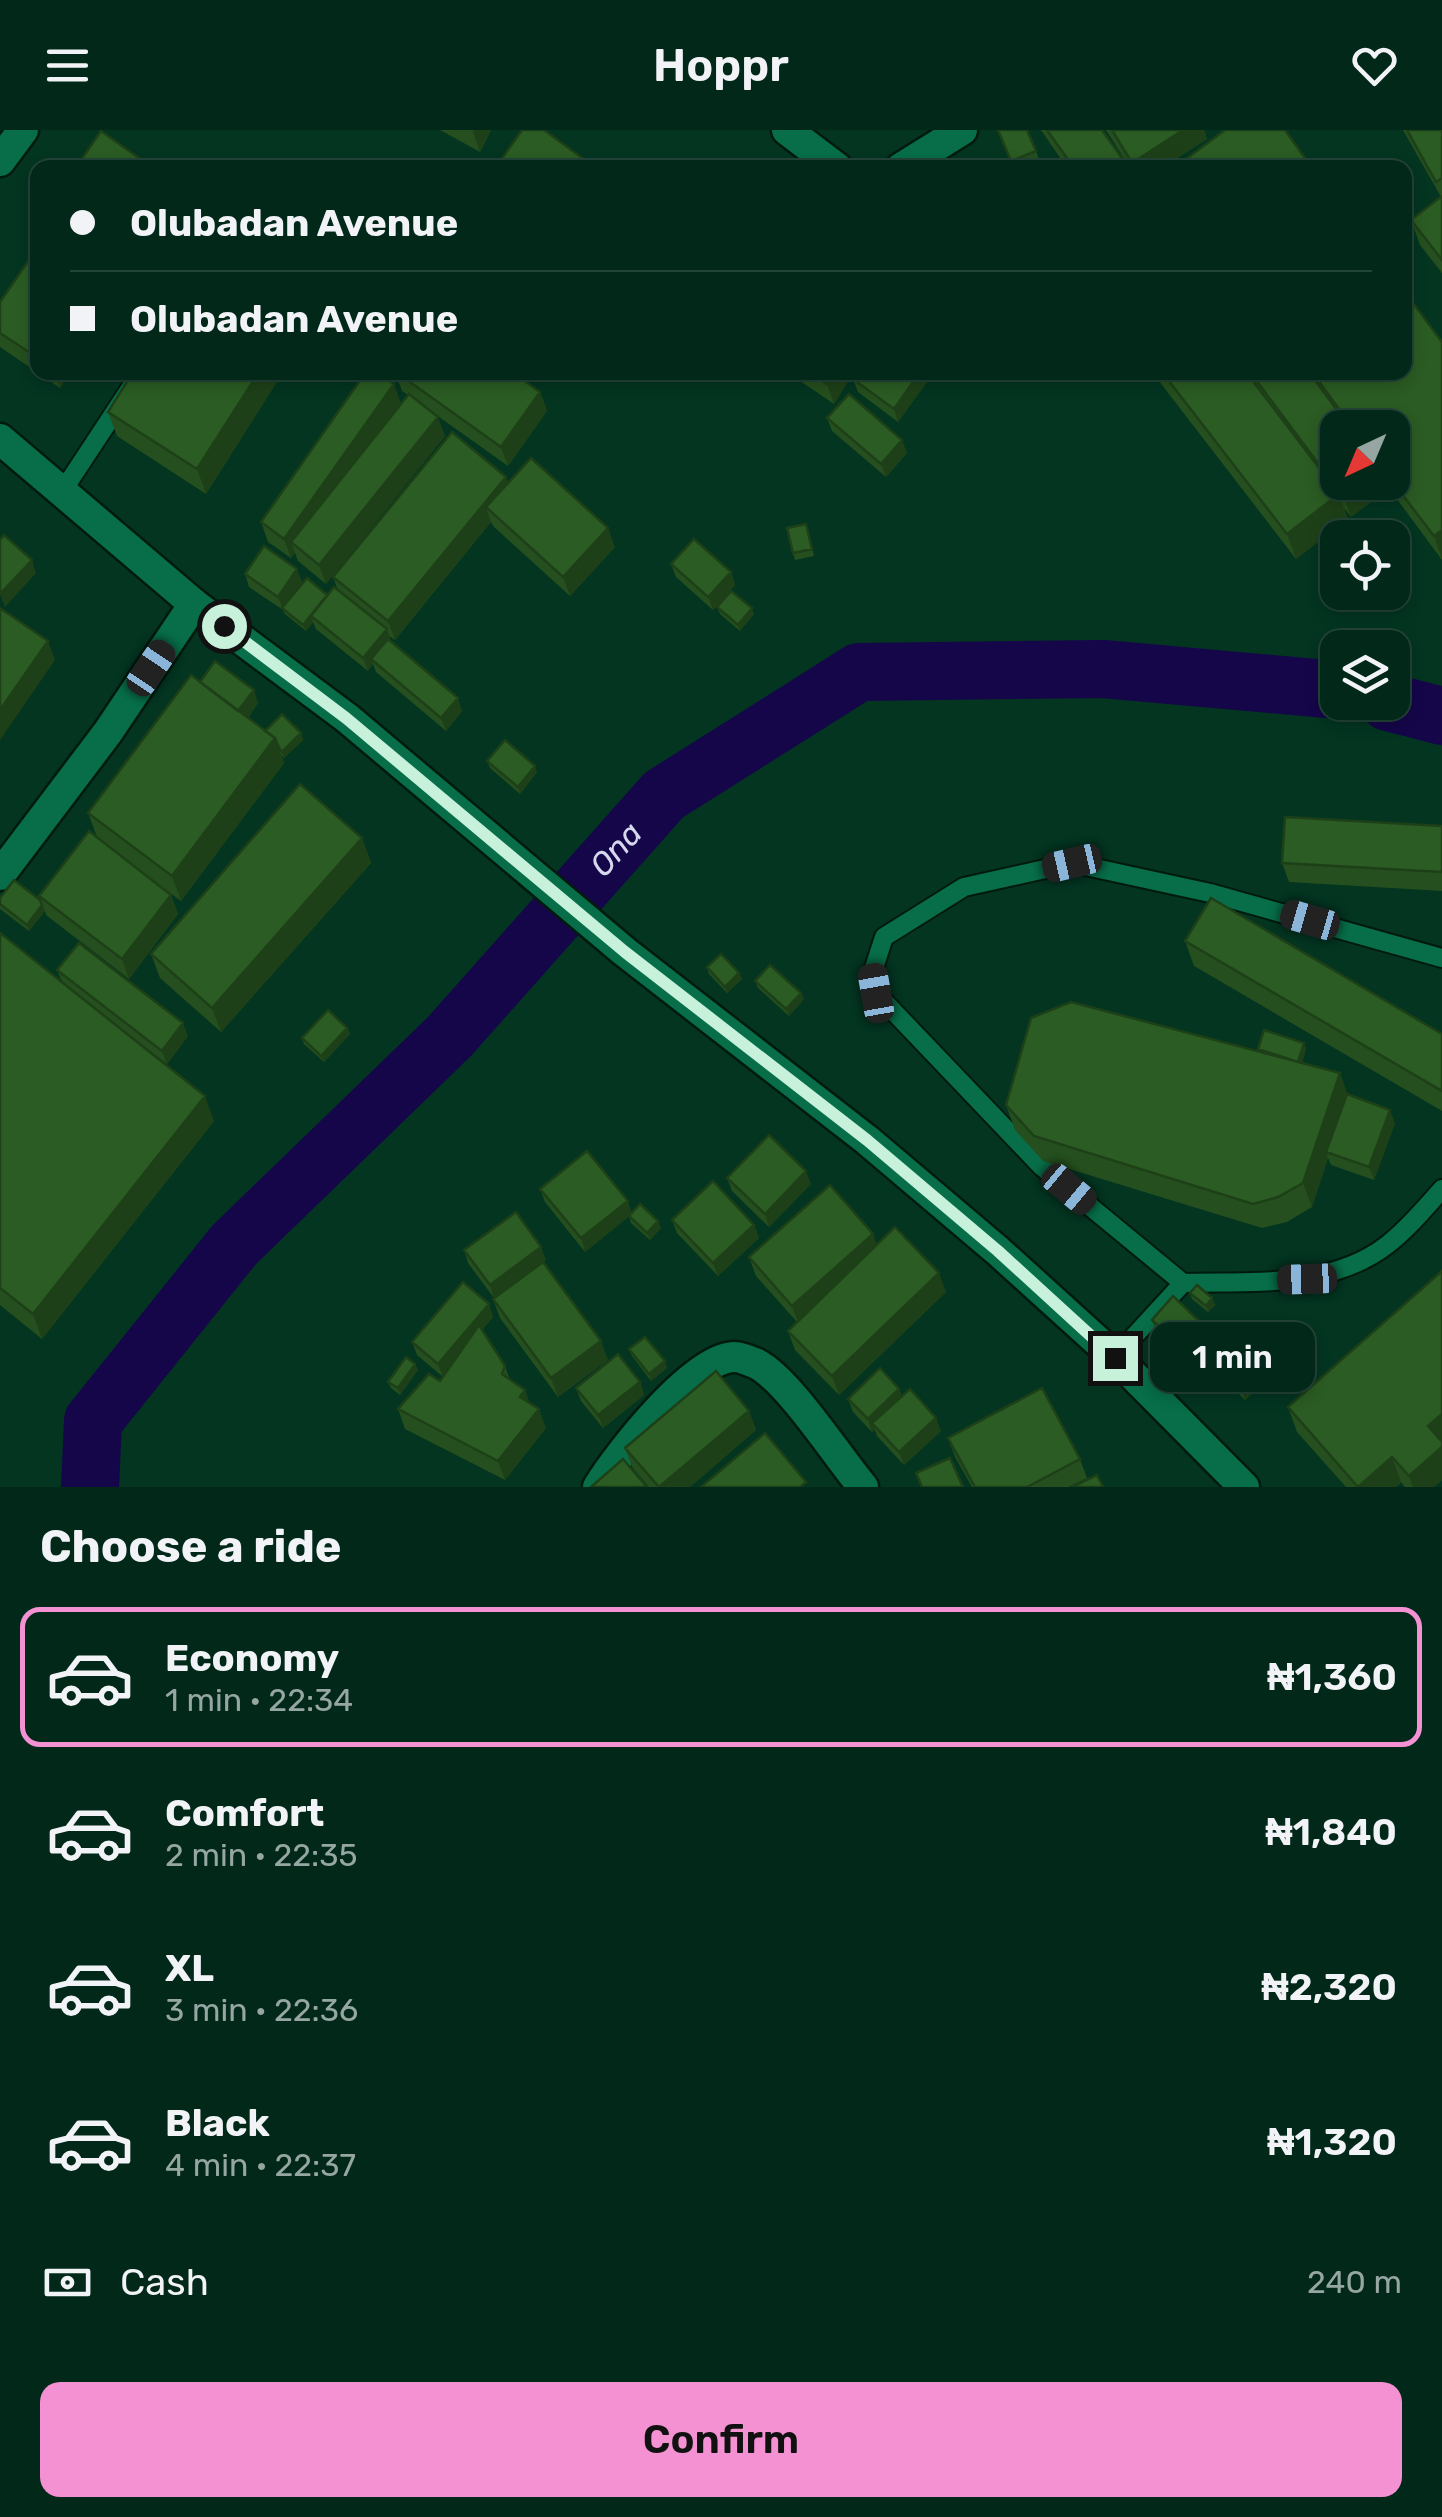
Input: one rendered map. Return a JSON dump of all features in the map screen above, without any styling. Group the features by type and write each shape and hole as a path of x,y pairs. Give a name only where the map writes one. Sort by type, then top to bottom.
{"street":[{"path":"0,162 23,130"},
{"path":"788,130 827,160"},
{"path":"913,160 962,130"},
{"path":"0,440 194,604 346,718 625,952 867,1140 998,1251 1115,1358 1244,1487"},
{"path":"0,875 108,732 194,604"},
{"path":"598,1487 645,1424 689,1379 714,1363 735,1357 756,1364 780,1381 862,1487"}],"lane":[{"path":"62,492 136,380"},
{"path":"1442,958 1210,893 1072,863 964,887 884,937 872,971 876,993 1041,1166 1183,1283 1307,1279 1360,1260 1385,1247 1442,1189"},
{"path":"1115,1358 1183,1283"}],"building":[{"path":"522,130 544,130 585,160 501,160"},
{"path":"998,130 1027,130 1036,151 1011,160"},
{"path":"1047,130 1102,130 1123,160 1068,160"},
{"path":"1112,130 1183,130 1137,160 1130,160"},
{"path":"1225,130 1285,130 1306,160 1185,160"},
{"path":"1407,130 1442,130 1442,178 1436,182"},
{"path":"101,131 142,160 81,160"},
{"path":"1442,196 1442,260 1412,221"},
{"path":"30,259 30,353 0,333 0,302"},
{"path":"1412,301 1442,342 1442,530 1434,536 1407,500 1410,500 1410,410 1340,410 1318,380 1412,380"},
{"path":"128,380 254,380 197,469 108,412"},
{"path":"360,380 389,380 394,384 284,539 261,522"},
{"path":"407,380 523,380 540,392 501,447"},
{"path":"854,380 914,380 894,409"},
{"path":"1168,380 1252,380 1320,469 1320,500 1331,500 1287,534"},
{"path":"1256,380 1315,380 1337,410 1320,410 1320,466"},
{"path":"409,394 438,417 319,565 291,542"},
{"path":"849,394 902,440 881,464 827,418"},
{"path":"452,432 506,477 388,621 333,577"},
{"path":"531,458 608,528 563,577 486,507"},
{"path":"806,524 812,549 793,553 787,528"},
{"path":"4,535 32,560 0,594 0,540"},
{"path":"694,539 731,572 708,597 671,564"},
{"path":"264,546 297,569 278,597 245,574"},
{"path":"307,578 327,595 303,625 282,608"},
{"path":"334,587 387,629 363,658 311,616"},
{"path":"731,591 752,608 738,625 717,607"},
{"path":"0,608 48,641 0,710"},
{"path":"388,639 458,698 441,718 371,659"},
{"path":"215,661 254,690 238,711 200,682"},
{"path":"191,675 275,738 172,876 88,813"},
{"path":"282,714 301,733 282,752 275,738 265,731"},
{"path":"505,740 535,766 518,787 487,761"},
{"path":"300,784 362,838 212,1008 151,954"},
{"path":"1285,817 1442,826 1442,872 1282,863"},
{"path":"89,831 171,895 122,959 39,896"},
{"path":"14,880 42,905 27,925 0,904 0,898"},
{"path":"1211,898 1442,1034 1442,1091 1185,941"},
{"path":"0,933 205,1096 33,1314 0,1288"},
{"path":"79,943 183,1023 162,1051 57,970"},
{"path":"721,954 739,973 725,987 707,967"},
{"path":"770,965 801,993 786,1009 755,981"},
{"path":"1071,1002 1340,1073 1303,1183 1278,1197 1253,1204 1034,1136 1006,1105 1031,1018"},
{"path":"328,1010 347,1028 321,1056 302,1038"},
{"path":"1264,1030 1304,1043 1298,1062 1258,1049"},
{"path":"1347,1094 1390,1110 1369,1167 1326,1152"},
{"path":"769,1135 806,1171 765,1214 727,1178"},
{"path":"587,1151 628,1201 581,1238 540,1189"},
{"path":"713,1181 754,1225 713,1263 672,1220"},
{"path":"830,1185 873,1234 792,1306 749,1257"},
{"path":"640,1204 658,1221 647,1233 629,1216"},
{"path":"516,1212 541,1247 490,1285 464,1250"},
{"path":"895,1227 939,1273 832,1376 788,1331"},
{"path":"543,1262 601,1341 551,1378 493,1299"},
{"path":"1442,1271 1442,1414 1428,1426 1442,1447 1409,1476 1392,1457 1358,1487 1288,1407"},
{"path":"463,1282 489,1304 438,1364 412,1342"},
{"path":"1197,1285 1212,1298 1206,1306 1190,1293"},
{"path":"1173,1296 1198,1320 1178,1344 1152,1320"},
{"path":"1240,1322 1281,1365 1265,1381 1256,1372 1241,1387 1222,1368 1233,1357 1218,1343"},
{"path":"479,1325 505,1366 502,1374 525,1390 520,1397 539,1409 498,1461 398,1409 429,1374 440,1381"},
{"path":"645,1337 665,1361 649,1374 629,1349"},
{"path":"618,1354 640,1382 598,1415 576,1388"},
{"path":"406,1357 415,1364 398,1388 388,1382"},
{"path":"880,1368 899,1389 868,1419 848,1399"},
{"path":"716,1371 749,1411 659,1487 625,1448"},
{"path":"1042,1388 1080,1459 1027,1487 975,1487 948,1438"},
{"path":"910,1389 936,1418 899,1452 872,1423"},
{"path":"765,1433 806,1482 800,1487 701,1487"},
{"path":"950,1458 963,1487 922,1487 916,1473"},
{"path":"623,1459 647,1487 591,1487"},
{"path":"1097,1475 1103,1487 1072,1487"}],"waterway":[{"name":"Ona","path":"90,1487 93,1421 234,1245 449,1037 664,795 859,672 1103,669 1320,688"},
{"name":"Ona","path":"1410,708 1442,716"}],"route":[{"path":"224,626 346,718 625,952 867,1140 998,1251 1115,1358"}]}
